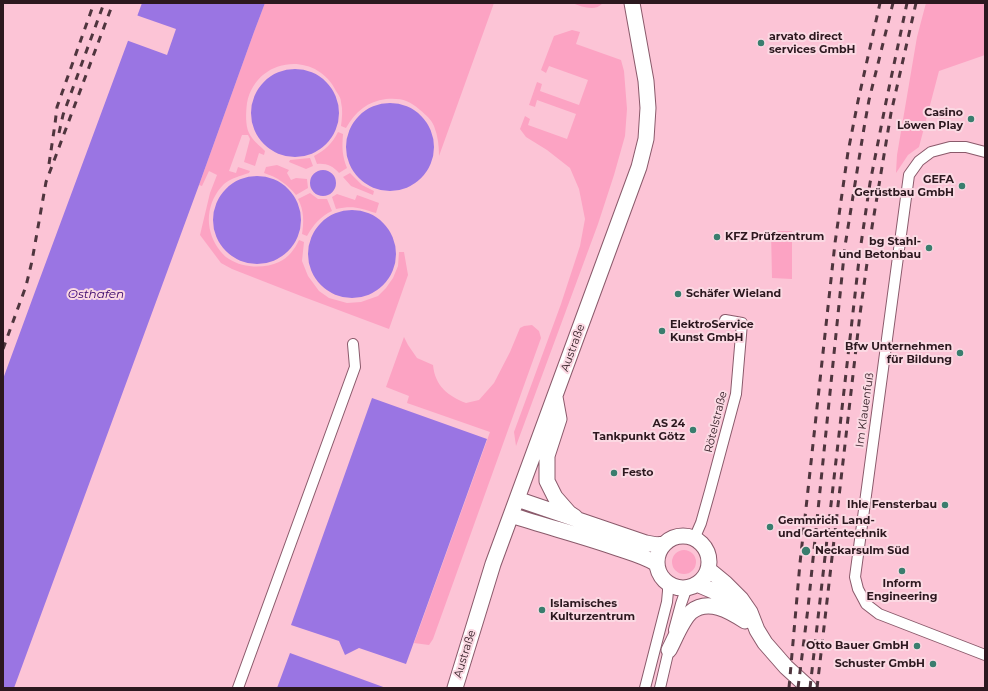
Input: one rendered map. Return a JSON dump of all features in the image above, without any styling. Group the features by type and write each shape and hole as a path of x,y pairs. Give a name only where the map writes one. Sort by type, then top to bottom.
{"main road":[{"name":"Austraße","path":"455,688 493,564 639,167 646,139 648,108 646,81 632,3"},
{"path":"555,397 559,419 547,456 547,481 555,497 569,513 580,520"},
{"path":"517,499 646,543 657,545 664,544"},
{"path":"511,515 599,541 641,556 657,564"},
{"path":"688,537 694,539 700,543 708,555 708,569 702,580 692,585 680,588 668,583 660,574 657,564 660,550 669,540 675,538 688,537"},
{"path":"708,569 741,599 750,612 751,626"},
{"path":"692,585 718,593 723,597 751,626 786,667 809,688"},
{"path":"669,650 685,620 691,612 699,608 714,606 726,610 751,626"}],"street":[{"name":"Im Klauenfuß","path":"985,152 966,147 950,147 931,152 919,162 909,175 854,577 858,589 866,604 880,614 985,655"},
{"name":"Rötelstraße","path":"694,539 701,523 736,394 742,323 726,320"},
{"path":"238,688 355,367 353,344"},
{"path":"645,688 667,602 668,583"},
{"path":"660,688 681,604 692,585"}],"shaded area":[{"path":"265,3 494,3 439,156 437,137 433,124 426,115 412,104 404,100 396,99 386,99 373,102 358,112 346,128 341,126 342,105 340,98 327,78 315,69 301,65 287,64 274,68 262,76 253,88 247,103 246,118 248,130 250,136 265,151 264,155 259,153 255,166 244,162 250,139 248,135 242,135 229,171 236,173 238,167 250,171 249,173 224,184 218,191 210,207 210,232 218,248 228,258 247,266 267,266 288,256 299,240 304,242 302,261 308,276 319,291 329,298 347,303 361,302 378,296 393,278 398,266 399,252 404,252 408,275 389,329 232,269 221,263 200,235 210,193 217,175 209,171 202,186 199,185"},
{"path":"572,3 603,3 600,6 593,8"},
{"path":"926,3 985,3 985,55 939,71 919,147 908,155 896,173 897,155 917,37"},
{"path":"572,30 580,32 576,44 621,60 624,71 627,109 625,136 598,224 516,446 514,432 561,304 580,246 585,219 579,189 570,168 547,150 526,137 520,129 525,116 530,119 528,125 567,139 576,114 537,100 535,107 529,105 537,82 542,84 540,91 579,105 588,80 549,66 546,73 541,70 554,36"},
{"path":"338,132 343,134 342,143 347,168 339,173 334,168 323,164 317,164 314,156 328,146"},
{"path":"310,158 313,166 306,169 289,162 290,160"},
{"path":"277,165 289,170 287,173 291,180 296,178 307,179 308,188 296,195 282,181 264,173 266,167"},
{"path":"350,173 362,185 374,191 373,195 351,186 343,177"},
{"path":"310,193 318,199 327,199 332,211 324,215 318,221 307,236 302,234 303,216 298,199"},
{"path":"337,194 355,200 357,195 379,203 376,213 347,207 336,209 332,197"},
{"path":"771,231 792,231 792,279 772,278"},
{"path":"532,325 539,331 541,338 433,639 429,645 414,643 490,432 407,403 409,396 386,387 404,337 417,358 433,365 436,379 444,389 454,397 466,403 479,400 494,383 510,352 520,328"},
{"path":"684,550 689,551 695,557 695,567 689,573 684,574 679,573 673,567 672,562 673,557 679,551"}],"water":[{"name":"Osthafen","path":"142,3 265,3 14,688 3,688 3,379"},
{"path":"295,69 312,73 326,82 335,96 339,113 335,130 326,144 312,153 295,157 278,153 264,144 255,130 251,113 255,96 264,82 278,73"},
{"path":"390,103 407,107 421,116 430,130 434,147 430,164 421,178 407,187 390,191 373,187 359,178 350,164 346,147 350,130 359,116 373,107"},
{"path":"323,170 332,174 336,183 332,192 323,196 314,192 310,183 314,174"},
{"path":"257,176 274,180 288,189 297,203 301,220 297,237 288,251 274,260 257,264 240,260 226,251 217,237 213,220 217,203 226,189 240,180"},
{"path":"352,210 369,214 383,223 392,237 396,254 392,271 383,285 369,294 352,298 335,294 321,285 312,271 308,254 312,237 321,223 335,214"},
{"path":"372,398 487,439 406,664 359,648 345,655 339,641 291,625"},
{"path":"290,653 386,688 277,688"}],"pier":[{"path":"136,15 176,29 167,55 126,40"}],"railway":[{"path":"49,164 57,107 94,3"},
{"path":"59,133 63,115 104,3"},
{"path":"3,349 26,286 46,182 113,3"},
{"path":"789,688 800,563 835,243 848,152 880,3"},
{"path":"798,688 808,608 845,246 869,100 893,3"},
{"path":"810,688 860,251 870,183 907,3"},
{"path":"817,688 860,314 872,227 891,113 916,3"}],"place":[{"name":"arvato direct services GmbH","path":"761,43"},
{"name":"Casino Löwen Play","path":"971,119"},
{"name":"GEFA Gerüstbau GmbH","path":"962,186"},
{"name":"KFZ Prüfzentrum","path":"717,237"},
{"name":"bg Stahl- und Betonbau","path":"929,248"},
{"name":"Schäfer Wieland","path":"678,294"},
{"name":"ElektroService Kunst GmbH","path":"662,331"},
{"name":"Bfw Unternehmen für Bildung","path":"960,353"},
{"name":"AS 24 Tankpunkt Götz","path":"693,430"},
{"name":"Festo","path":"614,473"},
{"name":"Ihle Fensterbau","path":"945,505"},
{"name":"Gemmrich Land- und Gartentechnik","path":"770,527"},
{"name":"Neckarsulm Süd","path":"806,551"},
{"name":"Inform Engineering","path":"902,571"},
{"name":"Islamisches Kulturzentrum","path":"542,610"},
{"name":"Otto Bauer GmbH","path":"917,646"},
{"name":"Schuster GmbH","path":"933,664"}]}
